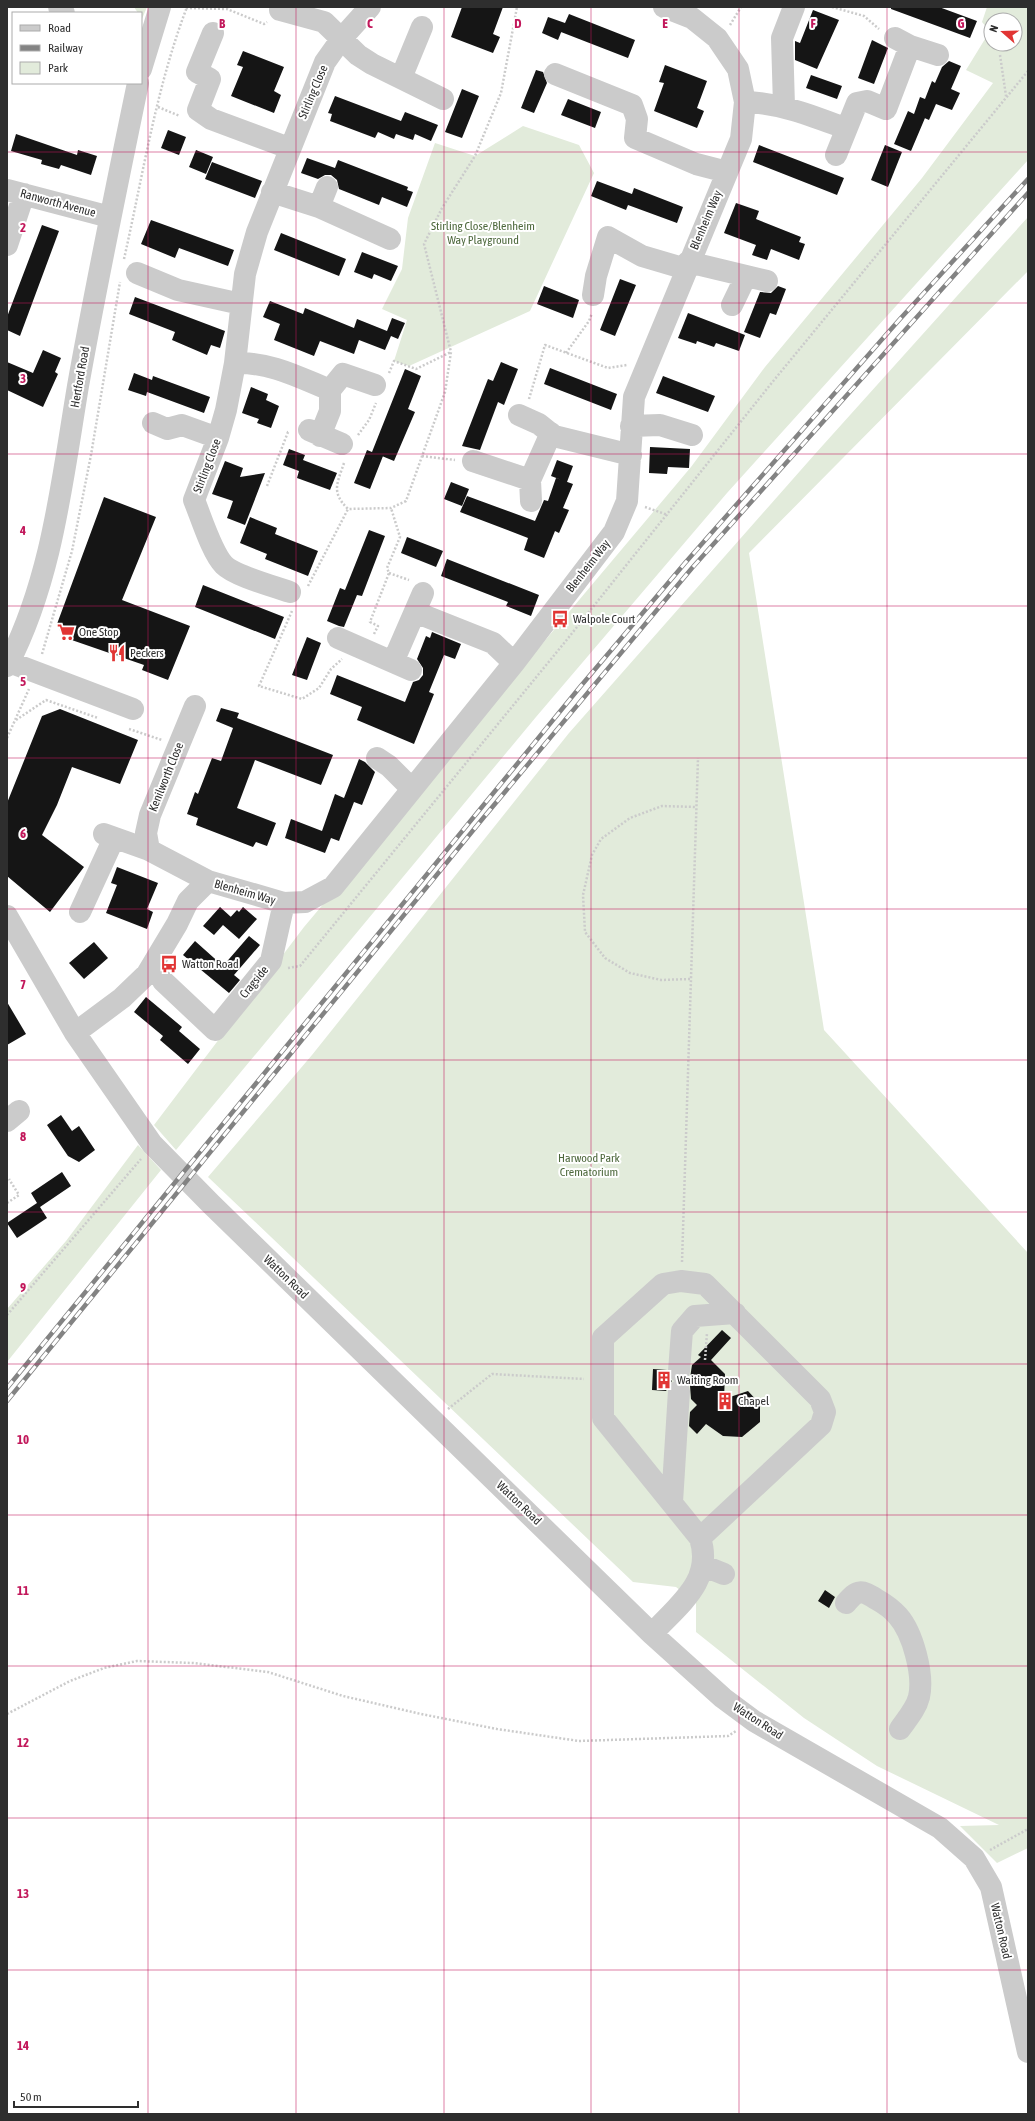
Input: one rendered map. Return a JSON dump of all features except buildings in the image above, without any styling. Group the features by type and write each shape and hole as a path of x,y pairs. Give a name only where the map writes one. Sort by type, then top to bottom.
{"street":[{"path":"142,66 160,7"},
{"name":"Stirling Close","path":"290,592 236,573 224,565 217,555 194,500 218,438 235,363 245,274 257,232 289,148 325,62 342,38 370,7"},
{"name":"Blenheim Way","path":"75,1033 122,998 147,974 177,924 188,901 208,881 284,904 305,902 333,887 411,788 514,663 614,532 627,501 632,455 631,426 634,397 687,266 741,139 745,102 738,69 717,38 692,18 664,7"},
{"path":"784,106 782,38 794,7"},
{"path":"280,10 324,22 358,55 384,72 401,78 443,99"},
{"path":"401,78 422,27"},
{"path":"213,33 197,72 210,79 198,110 240,139 289,148"},
{"path":"836,155 845,128 857,103 867,101 883,114 902,42 938,55"},
{"path":"555,74 632,105 637,119 635,138 696,164 726,172"},
{"name":"Hertford Road","path":"8,664 23,633 50,548 110,217 138,84"},
{"path":"745,102 784,106 845,128"},
{"path":"319,207 327,187"},
{"path":"7,245 15,192"},
{"name":"Ranworth Avenue","path":"15,192 110,217"},
{"path":"272,192 319,207 390,239"},
{"path":"593,295 596,276 608,237 639,263 687,266 767,281"},
{"path":"127,271 178,290 241,304"},
{"path":"732,305 746,276"},
{"path":"235,363 254,362 274,367 330,390"},
{"path":"348,447 315,433 330,411 330,390 343,374 380,386"},
{"path":"521,416 539,424 554,436 632,455"},
{"path":"153,423 167,429 182,425 218,438"},
{"path":"631,426 660,425 692,435"},
{"path":"473,460 530,490 551,433"},
{"path":"352,644 402,666 405,637 419,602 493,643 514,663"},
{"path":"8,664 56,680 130,718"},
{"name":"Kenilworth Close","path":"148,850 146,833 150,815 195,706"},
{"path":"377,758 389,766 411,788"},
{"path":"80,912 109,836 148,850 208,881"},
{"name":"Cragside","path":"163,981 216,1030 271,961 284,904"},
{"name":"Watton Road","path":"7,916 75,1033 157,1150 435,1420 652,1634 718,1693 754,1721 940,1828 974,1858 991,1887 1028,2052"},
{"path":"652,1634 696,1586 704,1566 704,1550 700,1538 603,1418 603,1338 663,1284 681,1280 705,1284 820,1400 825,1412 820,1424 700,1538"},
{"path":"672,1502 682,1331 695,1316 734,1313"},
{"path":"704,1566 724,1574"},
{"path":"846,1603 854,1594 860,1592 867,1593 890,1607 906,1627 917,1657 920,1685 919,1696 915,1707 900,1729"}],"path":[{"path":"451,352 416,369 394,361 380,386 369,420 348,447 336,486 339,500 348,509 392,508 406,501 445,392 451,352 424,244 442,208 475,156 501,93 517,7"},
{"path":"832,7 864,16 878,28 888,32 902,42"},
{"path":"7,738 36,673 72,551 166,73 174,42 186,8 227,9 264,24 275,19 280,10"},
{"path":"1000,55 1006,96"},
{"path":"260,975 300,966 668,515 770,385 1028,71"},
{"path":"566,353 589,321 596,302 593,295"},
{"path":"521,416 545,345 608,368 629,365 644,371"},
{"path":"268,486 288,432 315,433"},
{"path":"422,456 443,459 473,460"},
{"path":"627,501 668,515"},
{"path":"258,686 302,699 319,688 331,669 343,658 352,644 378,626 370,622 389,573 387,568 400,536 392,508"},
{"path":"15,720 46,700 105,720"},
{"path":"130,718 179,746"},
{"path":"681,1280 698,758"},
{"path":"691,979 661,980 630,973 605,958 585,932 583,895 592,855 601,839 630,818 662,806 696,807"},
{"path":"7,1315 132,1170"},
{"path":"7,1203 19,1195 9,1179"},
{"path":"705,1360 708,1315"},
{"path":"435,1420 492,1374 603,1380"},
{"path":"7,1714 70,1681 104,1668 137,1661 194,1663 268,1672 343,1696 421,1714 497,1730 579,1742 728,1736 754,1721"},
{"path":"974,1858 1028,1829"}],"green space":[{"path":"134,7 147,7 142,19 142,12 137,12"},
{"path":"987,7 1028,7 1028,160 727,493 536,717 176,1150 154,1125 304,927 691,467 765,367 922,178 993,83 966,70 983,42 983,52 1023,52 1023,12 985,12"},
{"name":"Stirling Close/Blenheim Way Playground","path":"523,126 579,145 594,173 530,311 409,366 394,361 407,320 382,309 402,269 408,218 435,143 475,156"},
{"name":"Harwood Park Crematorium","path":"1028,217 1028,271 749,553 824,1030 1028,1253 1028,1848 997,1863 960,1826 999,1825 877,1766 804,1718 696,1632 696,1603 676,1587 633,1582 208,1177 312,1055 569,733 815,454"},
{"path":"138,1145 161,1170 7,1362 7,1309 66,1241"}],"railway":[{"path":"7,1388 580,687 685,563 900,319 1028,179"},
{"path":"7,1401 484,817 692,568 1028,193"}],"place":[{"name":"Walpole Court","path":"560,619"},
{"name":"One Stop","path":"66,632"},
{"name":"Peckers","path":"117,653"},
{"name":"Watton Road","path":"169,964"},
{"name":"Waiting Room","path":"664,1380"},
{"name":"Chapel","path":"725,1401"}]}
